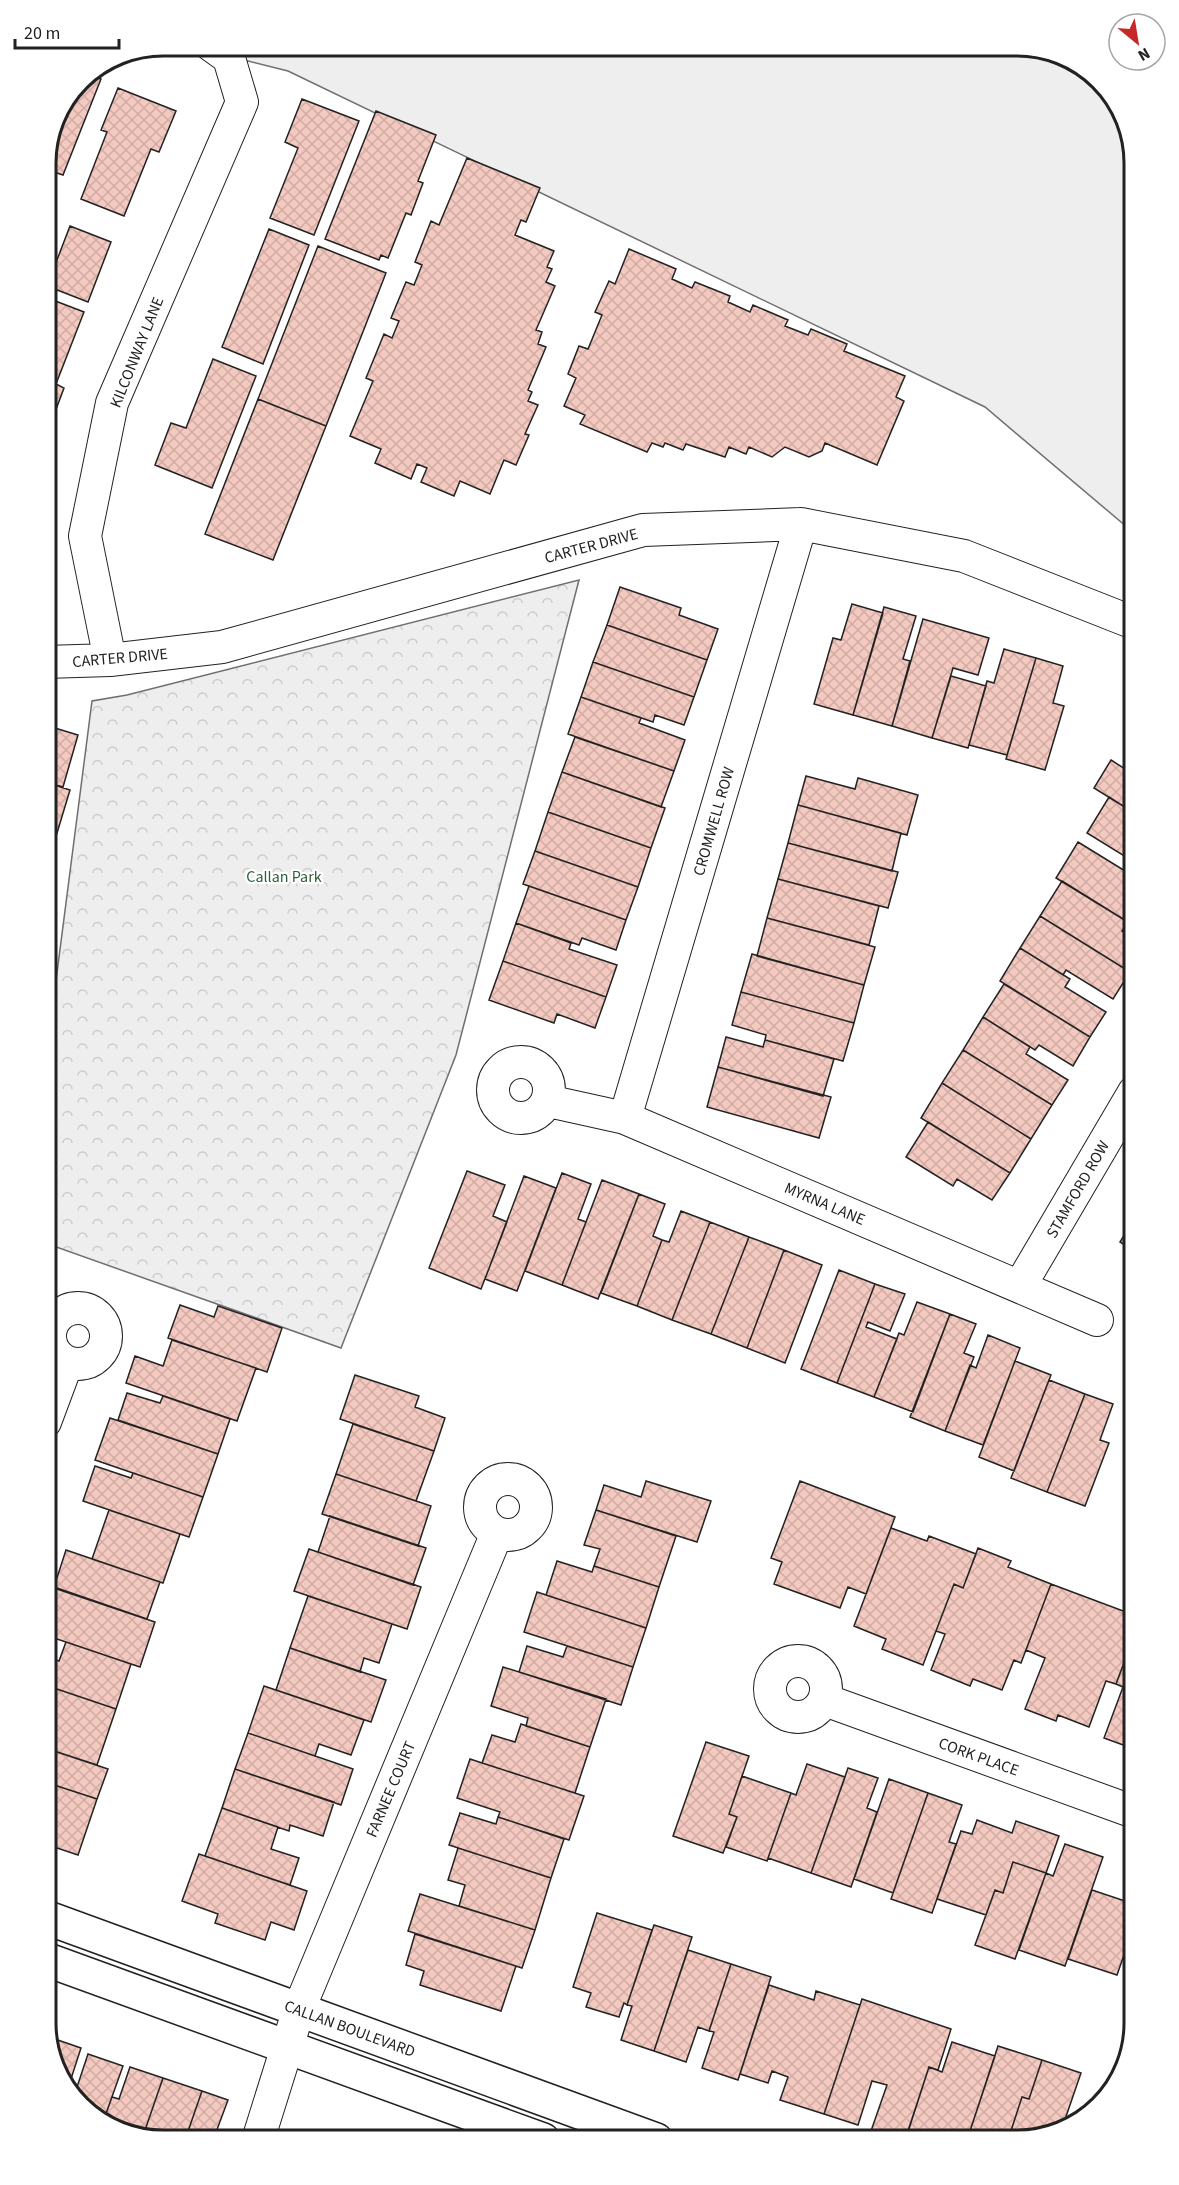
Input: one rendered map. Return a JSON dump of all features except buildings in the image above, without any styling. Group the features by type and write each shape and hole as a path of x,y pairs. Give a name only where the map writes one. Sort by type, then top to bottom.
{"street":[{"name":"KILCONWAY LANE","path":"110,660 86,536 112,403 242,102 222,56"},
{"name":"CARTER DRIVE","path":"56,662 110,660 222,647 643,530 801,524 964,556 1124,619"},
{"name":"CROMWELL ROW","path":"625,1118 801,524"},
{"name":"MYRNA LANE","path":"548,1101 625,1118 1097,1320"},
{"name":"STAMFORD ROW","path":"1020,1286 1124,1109"},
{"path":"56,1394 68,1363"},
{"name":"FARNEE COURT","path":"261,2129 299,2009 497,1533"},
{"name":"CORK PLACE","path":"825,1700 1124,1808"},
{"name":"CALLAN BOULEVARD","path":"56,1921 628,2130"},
{"path":"56,1963 514,2129"}],"green space":[{"path":"228,56 1024,56 1051,61 1076,73 1106,103 1118,128 1123,148 1124,525 985,407 288,71"},
{"name":"Callan Park","path":"579,580 456,1055 341,1348 56,1247 56,981 92,701 127,695"}]}
